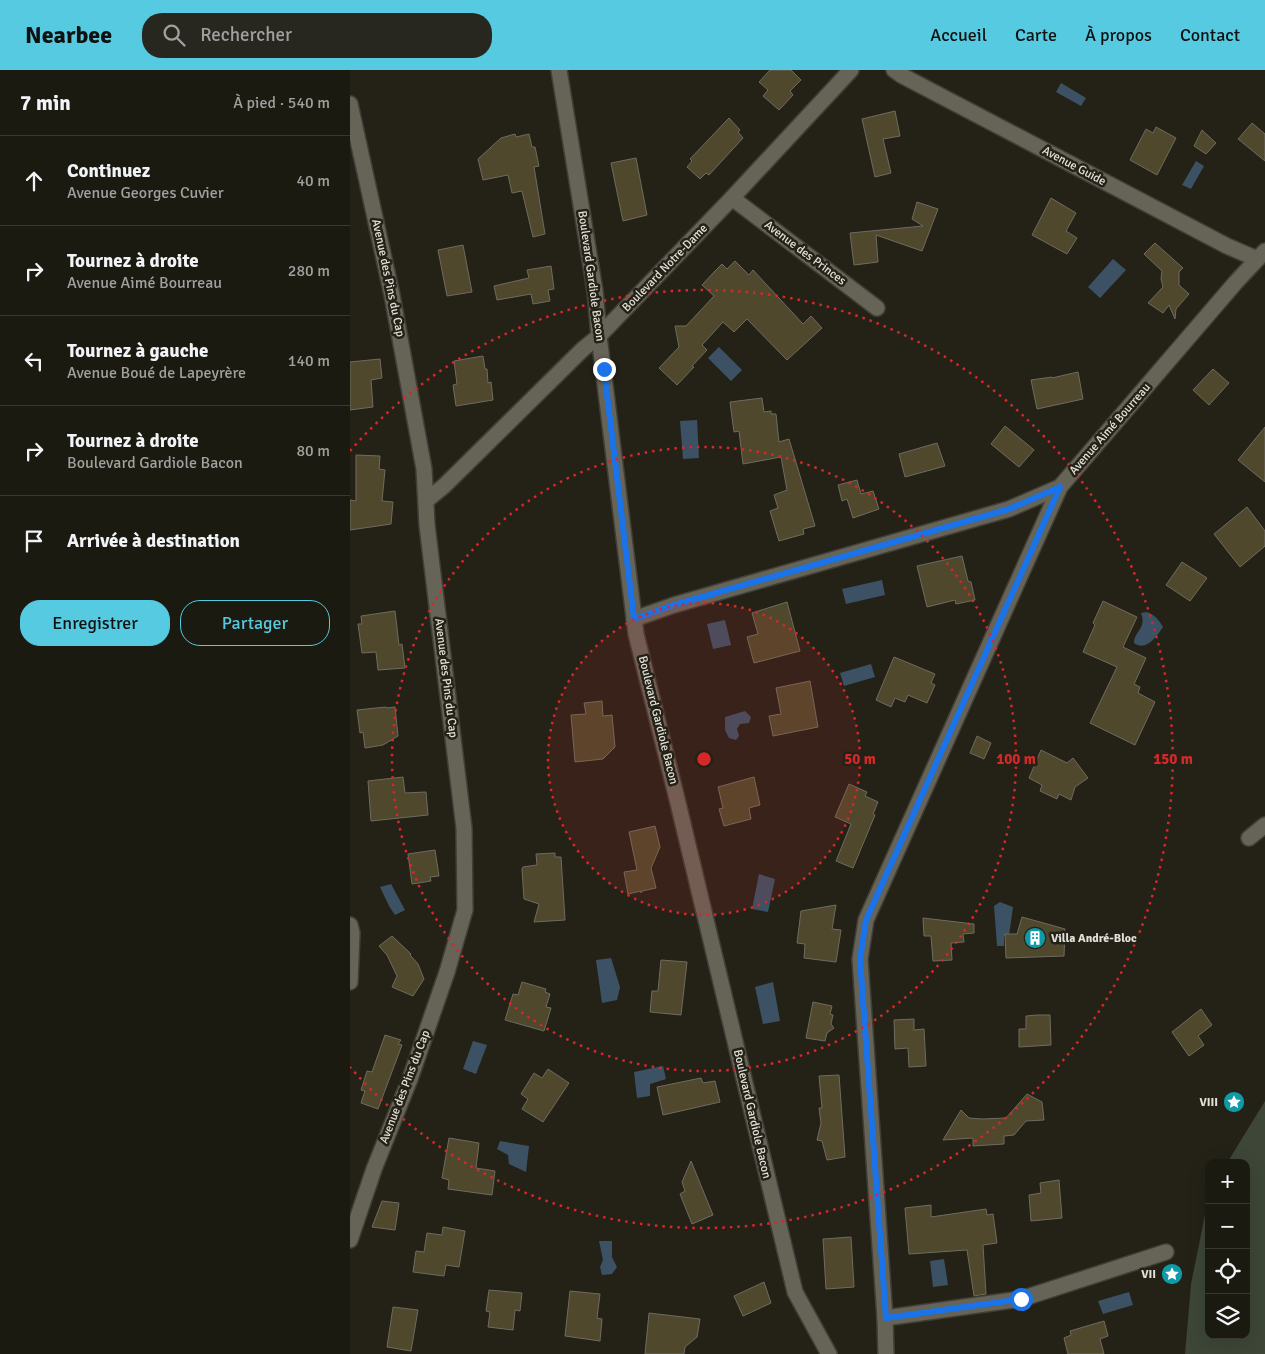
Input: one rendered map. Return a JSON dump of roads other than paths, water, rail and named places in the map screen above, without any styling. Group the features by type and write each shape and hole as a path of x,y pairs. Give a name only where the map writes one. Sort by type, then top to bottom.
{"street":[{"name":"Boulevard Gardiole Bacon","path":"559,70 595,292 636,634 795,1292 829,1354"},
{"name":"Boulevard Notre-Dame","path":"426,500 444,486 583,349 599,336 732,198 851,70"},
{"name":"Avenue Guide","path":"894,70 1218,241 1261,255"},
{"name":"Avenue des Pins du Cap","path":"350,104 392,295 424,469 427,525 464,828 465,910 447,972 410,1078 374,1169 350,1240"},
{"name":"Avenue des Princes","path":"732,198 877,308"},
{"name":"Avenue Aimé Bourreau","path":"886,1354 886,1318 860,959 866,920 1060,487 1261,255"},
{"path":"634,619 674,605 1009,509 1060,487"},
{"path":"1249,838 1265,825"},
{"path":"350,925 352,933 350,982"},
{"path":"886,1318 1021,1299 1166,1252"}],"water":[{"path":"1061,83 1086,98 1081,106 1056,92"},
{"path":"1196,161 1204,166 1191,189 1182,185"},
{"path":"1113,259 1126,270 1100,298 1088,287"},
{"path":"719,347 742,370 731,381 708,358"},
{"path":"697,420 699,458 683,459 680,421"},
{"path":"882,580 885,595 846,604 842,589"},
{"path":"1147,612 1156,618 1163,627 1151,642 1143,646 1134,643 1142,623 1141,613"},
{"path":"725,620 731,645 713,649 707,624"},
{"path":"871,664 875,677 844,686 840,673"},
{"path":"745,711 751,717 749,723 740,724 737,729 739,736 736,740 729,738 725,730 725,717"},
{"path":"759,874 775,879 768,912 752,909"},
{"path":"391,884 405,910 395,915 380,887"},
{"path":"1000,902 1013,907 1009,936 1004,936 1004,946 997,946 994,906"},
{"path":"611,958 620,987 617,1000 602,1003 596,960"},
{"path":"773,982 780,1021 763,1024 755,987"},
{"path":"473,1041 487,1045 476,1074 463,1069"},
{"path":"663,1066 666,1079 650,1084 650,1096 637,1098 634,1072"},
{"path":"500,1141 529,1146 526,1172 509,1164 508,1155 497,1149"},
{"path":"599,1241 612,1241 612,1257 617,1267 612,1274 602,1275 600,1267 603,1260"},
{"path":"944,1259 948,1285 933,1287 930,1261"},
{"path":"1129,1292 1133,1305 1103,1314 1098,1301"}],"place":[{"name":"Villa André-Bloc","path":"1035,938"},
{"name":"VIII","path":"1234,1102"},
{"name":"VII","path":"1172,1274"}]}
